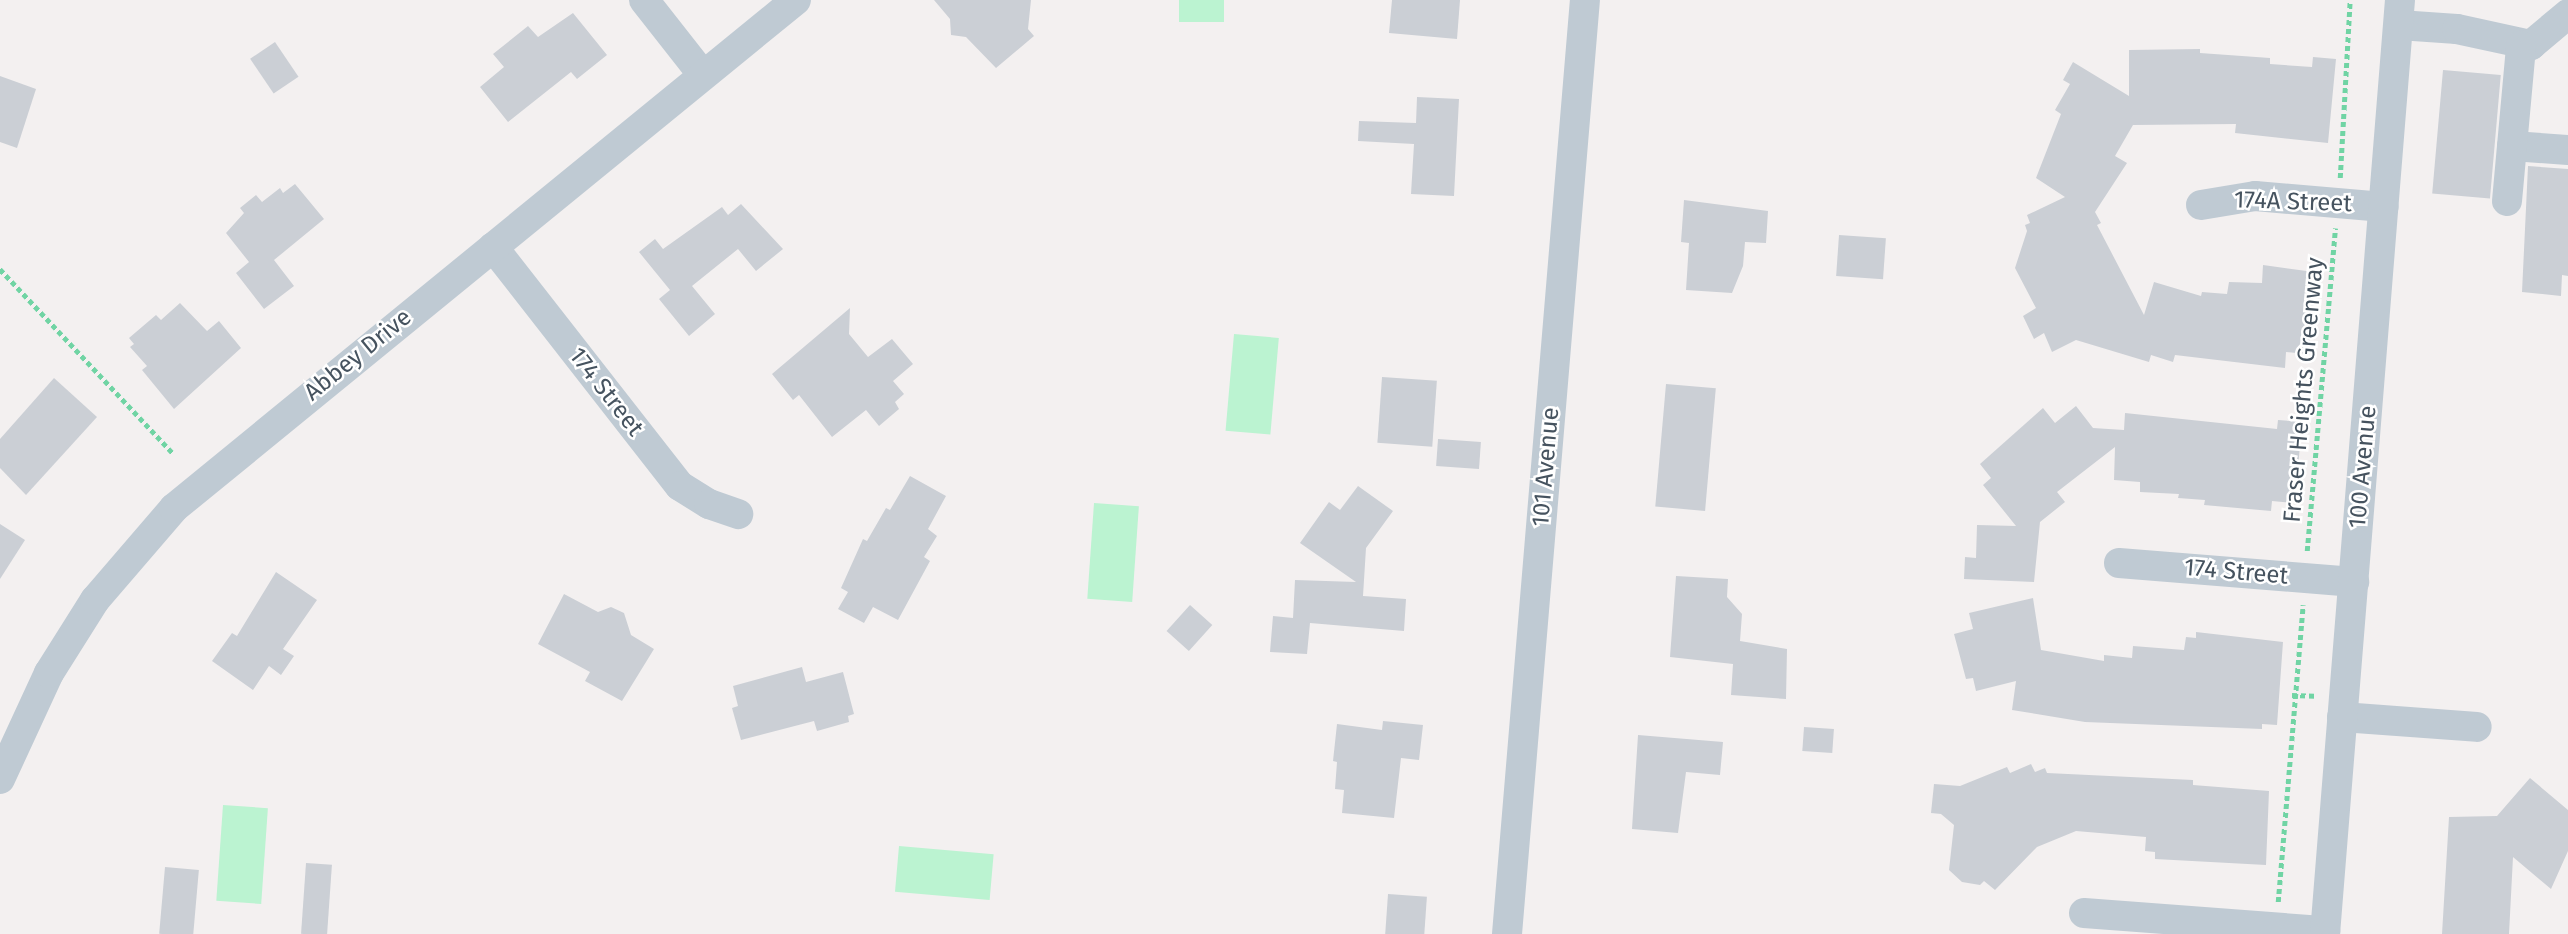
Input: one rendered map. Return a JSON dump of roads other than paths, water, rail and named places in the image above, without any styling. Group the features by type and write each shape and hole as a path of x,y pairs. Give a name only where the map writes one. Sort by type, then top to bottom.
{"street":[{"path":"644,0 703,75"},
{"name":"Abbey Drive","path":"0,779 49,673 95,600 147,534 243,448 796,0"},
{"name":"101 Avenue","path":"1507,934 1585,0"},
{"path":"2400,13 2521,46 2530,45 2568,14"},
{"name":"100 Avenue","path":"2325,932 2400,13"},
{"path":"2507,201 2521,46"},
{"path":"2512,146 2568,150"},
{"name":"174A Street","path":"2202,205 2255,196 2385,207"},
{"name":"174 Street","path":"493,247 680,486 709,504 738,514"},
{"name":"174 Street","path":"2119,563 2354,582"},
{"path":"2342,717 2477,727"},
{"path":"2084,913 2325,932"}]}
